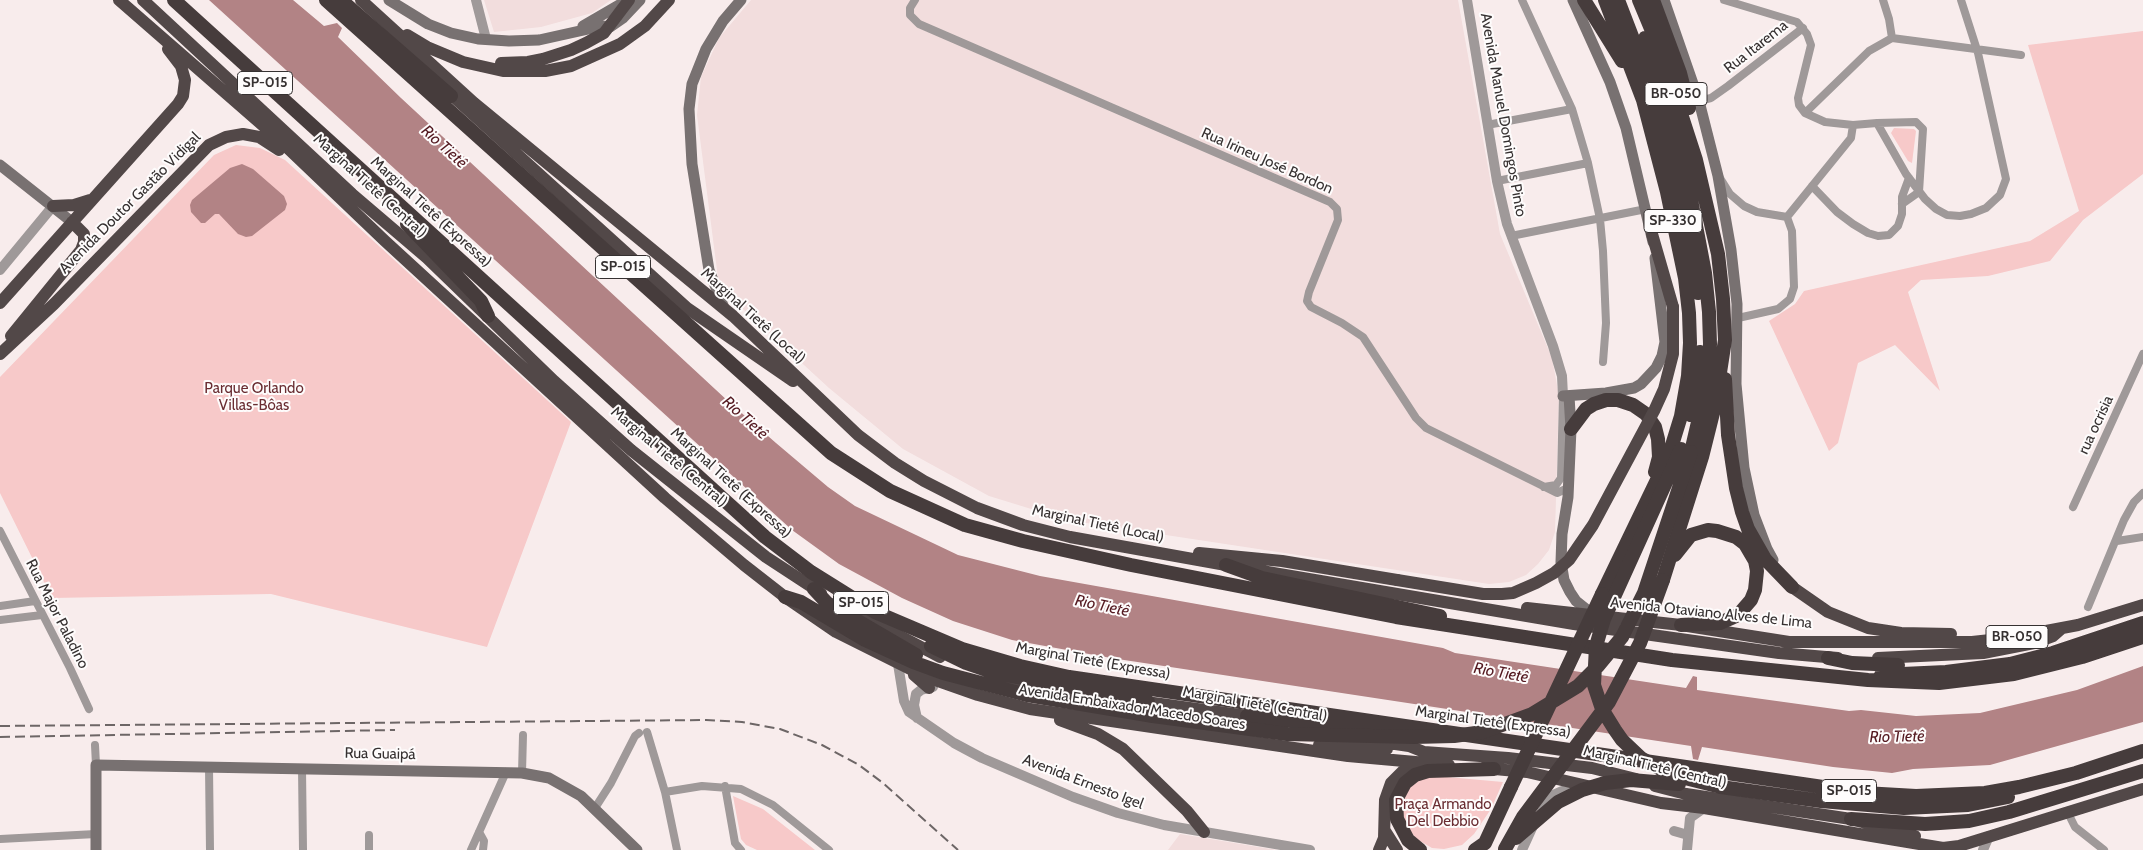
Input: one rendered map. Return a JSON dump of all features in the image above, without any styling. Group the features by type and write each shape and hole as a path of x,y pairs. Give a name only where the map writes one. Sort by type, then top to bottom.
{"highway":[{"name":"Avenida Embaixador Macedo Soares","path":"119,0 154,29 323,182 385,241 483,320 672,504 785,597 836,632 901,666 944,678 978,695 1052,713 1348,756 1425,757 1494,769 1544,775 1648,800 1704,808 1924,848 1943,848 1971,842 2143,789"},
{"path":"131,0 153,10"},
{"name":"Marginal Tietê (Central)","path":"143,0 352,194 426,258 483,320 631,450 766,557 814,589 943,659 988,678 1028,687 1247,716 1256,722 1409,746 1425,757 1508,758 1592,768 1614,772 1686,794 1851,820 1901,833 1971,842"},
{"name":"Marginal Tietê (Expressa)","path":"174,0 765,537 811,572 875,612 962,649 1048,673 1864,793 1916,796 1985,793 2076,773 2143,751"},
{"name":"SP-015","path":"326,0 813,439 851,468 890,491 965,526 1023,541 1396,617 1672,660 1868,680 1939,683 2014,674 2074,660 2143,637"},
{"path":"341,0 687,308 819,400"},
{"path":"360,0 366,12 430,72 451,96"},
{"name":"Marginal Tietê (Local)","path":"360,0 474,103 725,310 776,356 819,400 858,435 895,463 924,481 977,508 1000,517 1053,533 1176,556"},
{"path":"436,52 496,63 528,62 571,50 604,33 628,0"},
{"path":"381,17 436,52 463,62 503,71 545,71 571,66 620,44 645,26 669,0"},
{"path":"1584,0 1613,44 1635,91 1643,100"},
{"name":"SP-330","path":"1475,850 1485,843 1669,455 1681,416 1688,376 1689,313 1685,278 1667,192 1643,100 1605,0"},
{"path":"1618,0 1643,65 1665,136 1698,288 1701,317 1699,366 1686,451 1604,619 1596,646 1594,685 1602,709 1622,740 1641,758 1669,774 1721,787 1821,801 1904,808 1968,805 1990,802 2064,784 2076,773"},
{"path":"785,597 801,602 865,640 944,678 1026,695 1153,716 1294,735 1454,736 1483,732 1532,714 1556,701 1583,681 1606,657 1622,637 1644,593 1708,379 1709,320 1705,273 1685,168 1672,118 1630,0"},
{"name":"BR-050","path":"1639,0 1662,55 1696,160 1718,254 1725,340"},
{"path":"1653,0 1680,73 1697,138 1696,160"},
{"name":"Avenida Doutor Gastão Vidigal","path":"0,303 176,108 183,96 184,80 181,66 174,54 160,42 154,29"},
{"name":"Avenida Doutor Gastão Vidigal","path":"0,354 54,304 201,152 218,140 243,134 259,137 275,146 307,173 323,182"},
{"path":"355,166 363,179 481,301 483,320"},
{"path":"53,206 74,205 92,199"},
{"path":"0,354 8,340 81,250 84,234 72,222"},
{"path":"1176,556 1194,552 1282,561 1483,594 1513,593 1554,573 1569,560 1593,525 1654,412 1664,389 1673,354 1673,307 1652,234"},
{"path":"1505,849 1523,817 1609,702 1640,643 1668,566 1706,439 1715,404 1725,340"},
{"path":"1725,340 1728,435 1736,488 1748,529 1765,559 1792,587 1828,612 1868,628 1901,633 1953,634 1972,642"},
{"path":"1571,429 1586,410 1594,404 1606,400 1618,400 1633,405 1646,414 1656,433 1659,456 1645,508"},
{"path":"1668,566 1684,541 1692,535 1708,530 1727,533 1736,537 1750,553 1757,571 1755,590 1751,600 1738,615 1720,623 1680,625"},
{"path":"1176,556 1574,624 1779,654 1878,665 1973,662 2044,651 2053,653"},
{"path":"1226,565 1262,578 1404,607 1496,629 1523,638"},
{"path":"814,589 827,604 931,662 944,678"},
{"name":"Avenida Otaviano Alves de Lima","path":"1452,604 1491,604 1680,625 1789,642 1972,642 2061,629 2143,605"},
{"path":"875,612 918,639 981,669 1008,676 1119,695 1148,702"},
{"path":"1868,680 1880,675 1969,670 2010,664 2053,653 2143,623"},
{"path":"1828,658 1969,655 2034,643 2053,636 2061,629"},
{"path":"901,666 929,688"},
{"path":"1052,713 1061,720 1098,734 1123,749 1182,806 1204,832"},
{"path":"1247,716 1382,731 1413,732 1426,728"},
{"path":"1379,850 1384,831 1385,800 1391,783 1404,770 1425,757"},
{"path":"1420,850 1408,840 1396,819 1396,800 1405,783 1415,775 1428,771 1494,769"},
{"path":"1851,820 1908,824 1940,824 1978,820 2143,770"},
{"path":"1505,849 1558,802 1594,786 1617,781 1640,780 1711,788 1721,787"},
{"path":"1821,801 1836,808 1924,816 2026,807"},
{"path":"1384,831 1397,850"}],"main road":[{"path":"389,0 428,24 451,33 509,41 539,40 602,26 606,28 622,18 640,0"},
{"path":"566,33 592,21 628,0"},
{"path":"725,310 709,270 692,164 689,110 692,84 706,49 723,21 741,0"},
{"path":"1573,0 1603,66 1626,128 1652,234 1665,342 1662,356 1656,368 1641,384 1634,388 1606,393 1566,396 1571,429 1568,488 1560,549 1562,572 1576,602 1596,617"},
{"path":"1664,0 1700,101 1718,176 1731,250 1738,318 1738,409 1748,491 1754,515 1767,549 1792,587"},
{"path":"0,165 72,222"},
{"path":"96,765 96,850"},
{"name":"Rua Guaipá","path":"96,765 522,773 549,778 581,796 637,850"}],"street":[{"path":"476,0 486,39"},
{"name":"Rua Irineu José Bordon","path":"915,0 910,8 910,16 919,24 1316,195 1334,206 1337,209 1338,220 1309,292 1308,304 1311,308 1363,336 1416,418 1426,428 1544,487"},
{"name":"Avenida Manuel Domingos Pinto","path":"1467,0 1497,181 1510,236 1553,346 1566,396 1561,478 1556,485 1544,487"},
{"path":"1522,0 1572,109 1588,162 1600,219 1606,315 1603,362"},
{"path":"1727,0 1797,22 1803,28 1811,45 1798,98 1799,105 1805,113 1819,120 1853,125 1909,122 1920,125 1924,135 1920,166 1920,192"},
{"path":"1883,0 1892,38"},
{"path":"1877,123 1907,176 1936,209 1947,214 1960,216 1971,214 1986,208 2004,188 2005,170 1976,48 1961,0"},
{"name":"Rua Itarema","path":"1700,101 1711,98 1723,90 1803,28"},
{"path":"1805,113 1869,51 1892,38 2021,55"},
{"path":"1488,124 1572,109"},
{"path":"1787,217 1851,138 1853,125"},
{"path":"1497,181 1588,162"},
{"path":"1812,186 1836,212 1853,224 1868,233 1878,236 1889,235 1898,226 1901,219 1902,196 1907,176 1920,166"},
{"path":"1718,176 1730,194 1744,206 1757,212 1787,217"},
{"path":"1902,204 1920,192"},
{"path":"0,270 53,206"},
{"path":"1510,236 1646,210"},
{"path":"1738,318 1778,309 1786,304 1792,296 1794,287 1792,231 1787,217"},
{"name":"rua ocrisia","path":"2073,507 2143,354"},
{"path":"1544,487 1557,493 1568,488"},
{"path":"2088,606 2117,541 2124,520 2134,502 2143,493"},
{"name":"Rua Major Paladino","path":"0,531 89,709"},
{"path":"2117,541 2143,537"},
{"path":"0,606 35,601"},
{"path":"0,620 42,615"},
{"path":"70,668 79,664"},
{"name":"Avenida Ernesto Igel","path":"901,666 904,701 910,712 978,756 1073,797 1118,813 1147,821 1204,832 1310,850"},
{"path":"76,682 84,678"},
{"path":"917,718 914,699 921,690 929,688 944,678"},
{"path":"647,732 665,792 677,850"},
{"path":"595,808 611,783 635,736 639,733"},
{"path":"522,773 523,735"},
{"path":"95,745 96,765"},
{"path":"209,767 210,850"},
{"path":"302,768 304,850"},
{"path":"471,850 506,772"},
{"path":"665,792 702,786 725,786 741,789 760,797 781,811 830,850"},
{"path":"725,786 735,843 741,850"},
{"path":"1522,850 1532,827 1549,799 1558,792 1570,790 1648,800"},
{"path":"1687,850 1690,818 1704,808"},
{"path":"2068,813 2075,827 2104,850"},
{"path":"1674,831 1688,835"},
{"path":"479,832 484,841 482,850"},
{"path":"0,839 96,834"},
{"path":"369,834 369,850"},
{"path":"1983,850 1989,836"}],"shaded area":[{"path":"484,0 611,0 592,13 541,27 494,32"},
{"path":"751,0 1458,0 1500,234 1552,358 1559,396 1555,532 1549,550 1526,575 1509,582 1489,584 1067,520 989,496 903,449 829,388 730,297 718,278 697,115 701,77 719,38"},
{"path":"1180,834 1277,850 1168,850"}],"green space":[{"path":"2143,31 2143,174 2083,220 2050,261 1988,276 1921,280 1908,292 1940,391 1895,345 1858,363 1838,443 1829,451 1769,321 1795,304 1804,291 2030,241 2079,211 2028,45"},
{"path":"1894,128 1914,129 1916,131 1912,163 1908,161 1891,133"},
{"name":"Parque Orlando Villas-Bôas","path":"236,145 260,148 285,160 571,422 487,647 271,594 52,598 0,493 0,377 214,155"},
{"name":"Praça Armando Del Debbio","path":"1436,776 1503,782 1491,809 1474,834 1462,845 1444,849 1432,848 1415,838 1406,824 1403,814 1403,799 1408,789 1421,779"},
{"path":"733,796 763,809 815,850 757,850 746,845 741,839"}],"water":[{"name":"Rio Tietê","path":"209,0 293,0 324,26 337,23 342,28 338,37 401,98 729,402 776,443 828,487 855,506 958,555 1040,576 1443,648 1455,653 1686,688 1693,676 1697,677 1697,690 1849,711 1861,710 1916,716 1980,713 2077,690 2143,666 2143,722 1990,765 1913,769 1892,773 1833,767 1702,747 1698,760 1693,759 1691,746 1111,658 1012,640 953,621 902,598 839,564 792,530"},
{"path":"242,164 253,169 284,196 287,204 285,210 252,236 246,237 238,234 219,214 215,214 205,223 201,223 191,212 190,205 192,200 230,168"}],"railway":[{"path":"0,726 706,720 742,722 780,729 822,745 859,765 883,783 958,850"},
{"path":"0,737 395,730"}]}
